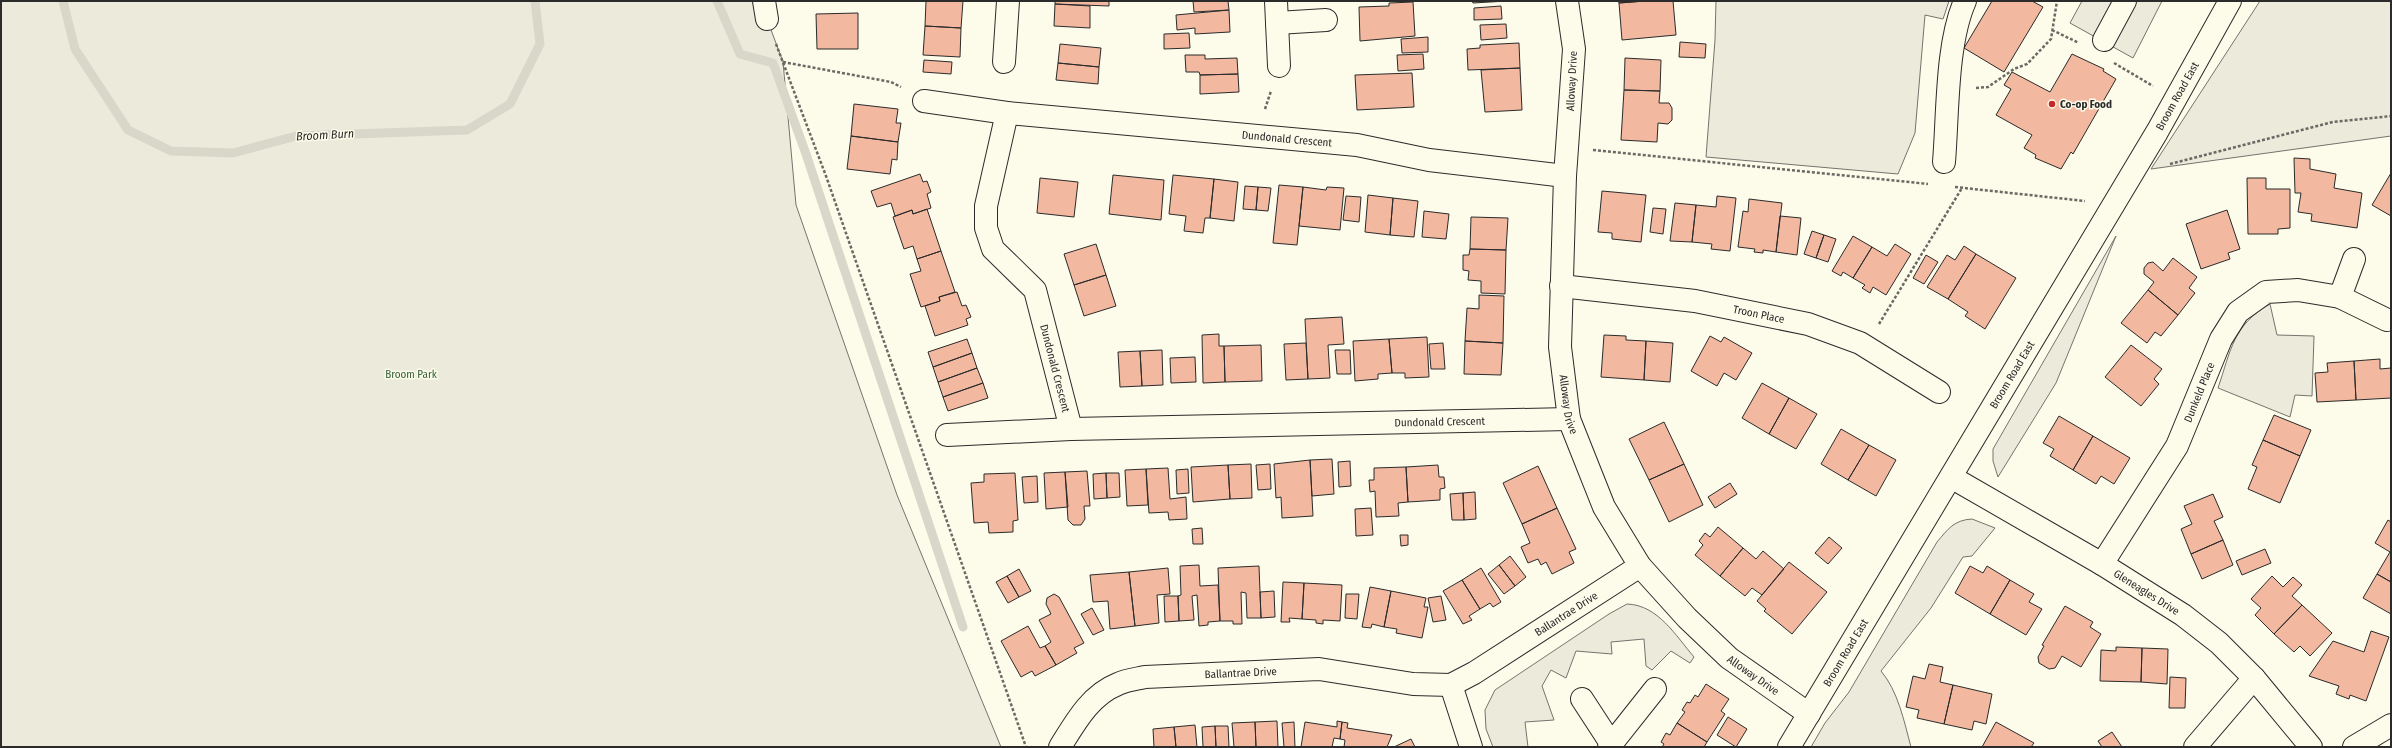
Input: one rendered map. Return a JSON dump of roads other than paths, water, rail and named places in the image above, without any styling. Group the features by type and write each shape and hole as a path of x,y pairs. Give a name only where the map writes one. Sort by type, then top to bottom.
{"street":[{"path":"1004,62 1008,1"},
{"path":"1276,1 1279,66"},
{"name":"Alloway Drive","path":"1567,1 1574,49 1569,148 1565,176 1560,346 1569,419 1604,508 1640,566 1687,618 1729,658 1809,714"},
{"path":"1944,162 1951,60 1960,12 1965,1"},
{"path":"2104,40 2125,1"},
{"name":"Broom Road East","path":"1790,747 2133,173 2230,1"},
{"path":"1277,23 1326,20"},
{"name":"Dundonald Crescent","path":"924,100 1007,113 1256,137 1357,145 1429,160 1565,176"},
{"name":"Dundonald Crescent","path":"1007,113 986,206 986,228 993,249 1035,290 1071,429"},
{"path":"2340,298 2354,259"},
{"name":"Troon Place","path":"1561,286 1695,301 1808,324 1865,346 1940,392"},
{"name":"Dunkeld Place","path":"2102,564 2177,446 2221,339 2238,312 2266,292 2298,290 2340,298 2387,320"},
{"name":"Dundonald Crescent","path":"947,435 1071,429 1569,419"},
{"name":"Gleneagles Drive","path":"1951,477 2102,564 2183,615 2219,643 2254,678 2311,747"},
{"name":"Ballantrae Drive","path":"1060,747 1084,710 1100,695 1117,684 1145,677 1319,669 1413,684 1451,685 1474,673 1640,566"},
{"path":"2195,747 2254,678"},
{"path":"1451,685 1471,747"},
{"path":"1582,699 1610,746 1655,689"},
{"path":"2354,747 2391,725"}],"waterway":[{"name":"Broom Burn","path":"63,1 75,49 128,130 171,151 233,153 296,136 467,130 510,104 540,44 535,1"},
{"path":"717,1 740,54 773,63 806,154 963,627"}],"place":[{"name":"Co-op Food","path":"2052,104"}],"park label":[{"name":"Broom Park","path":"411,374"}]}
